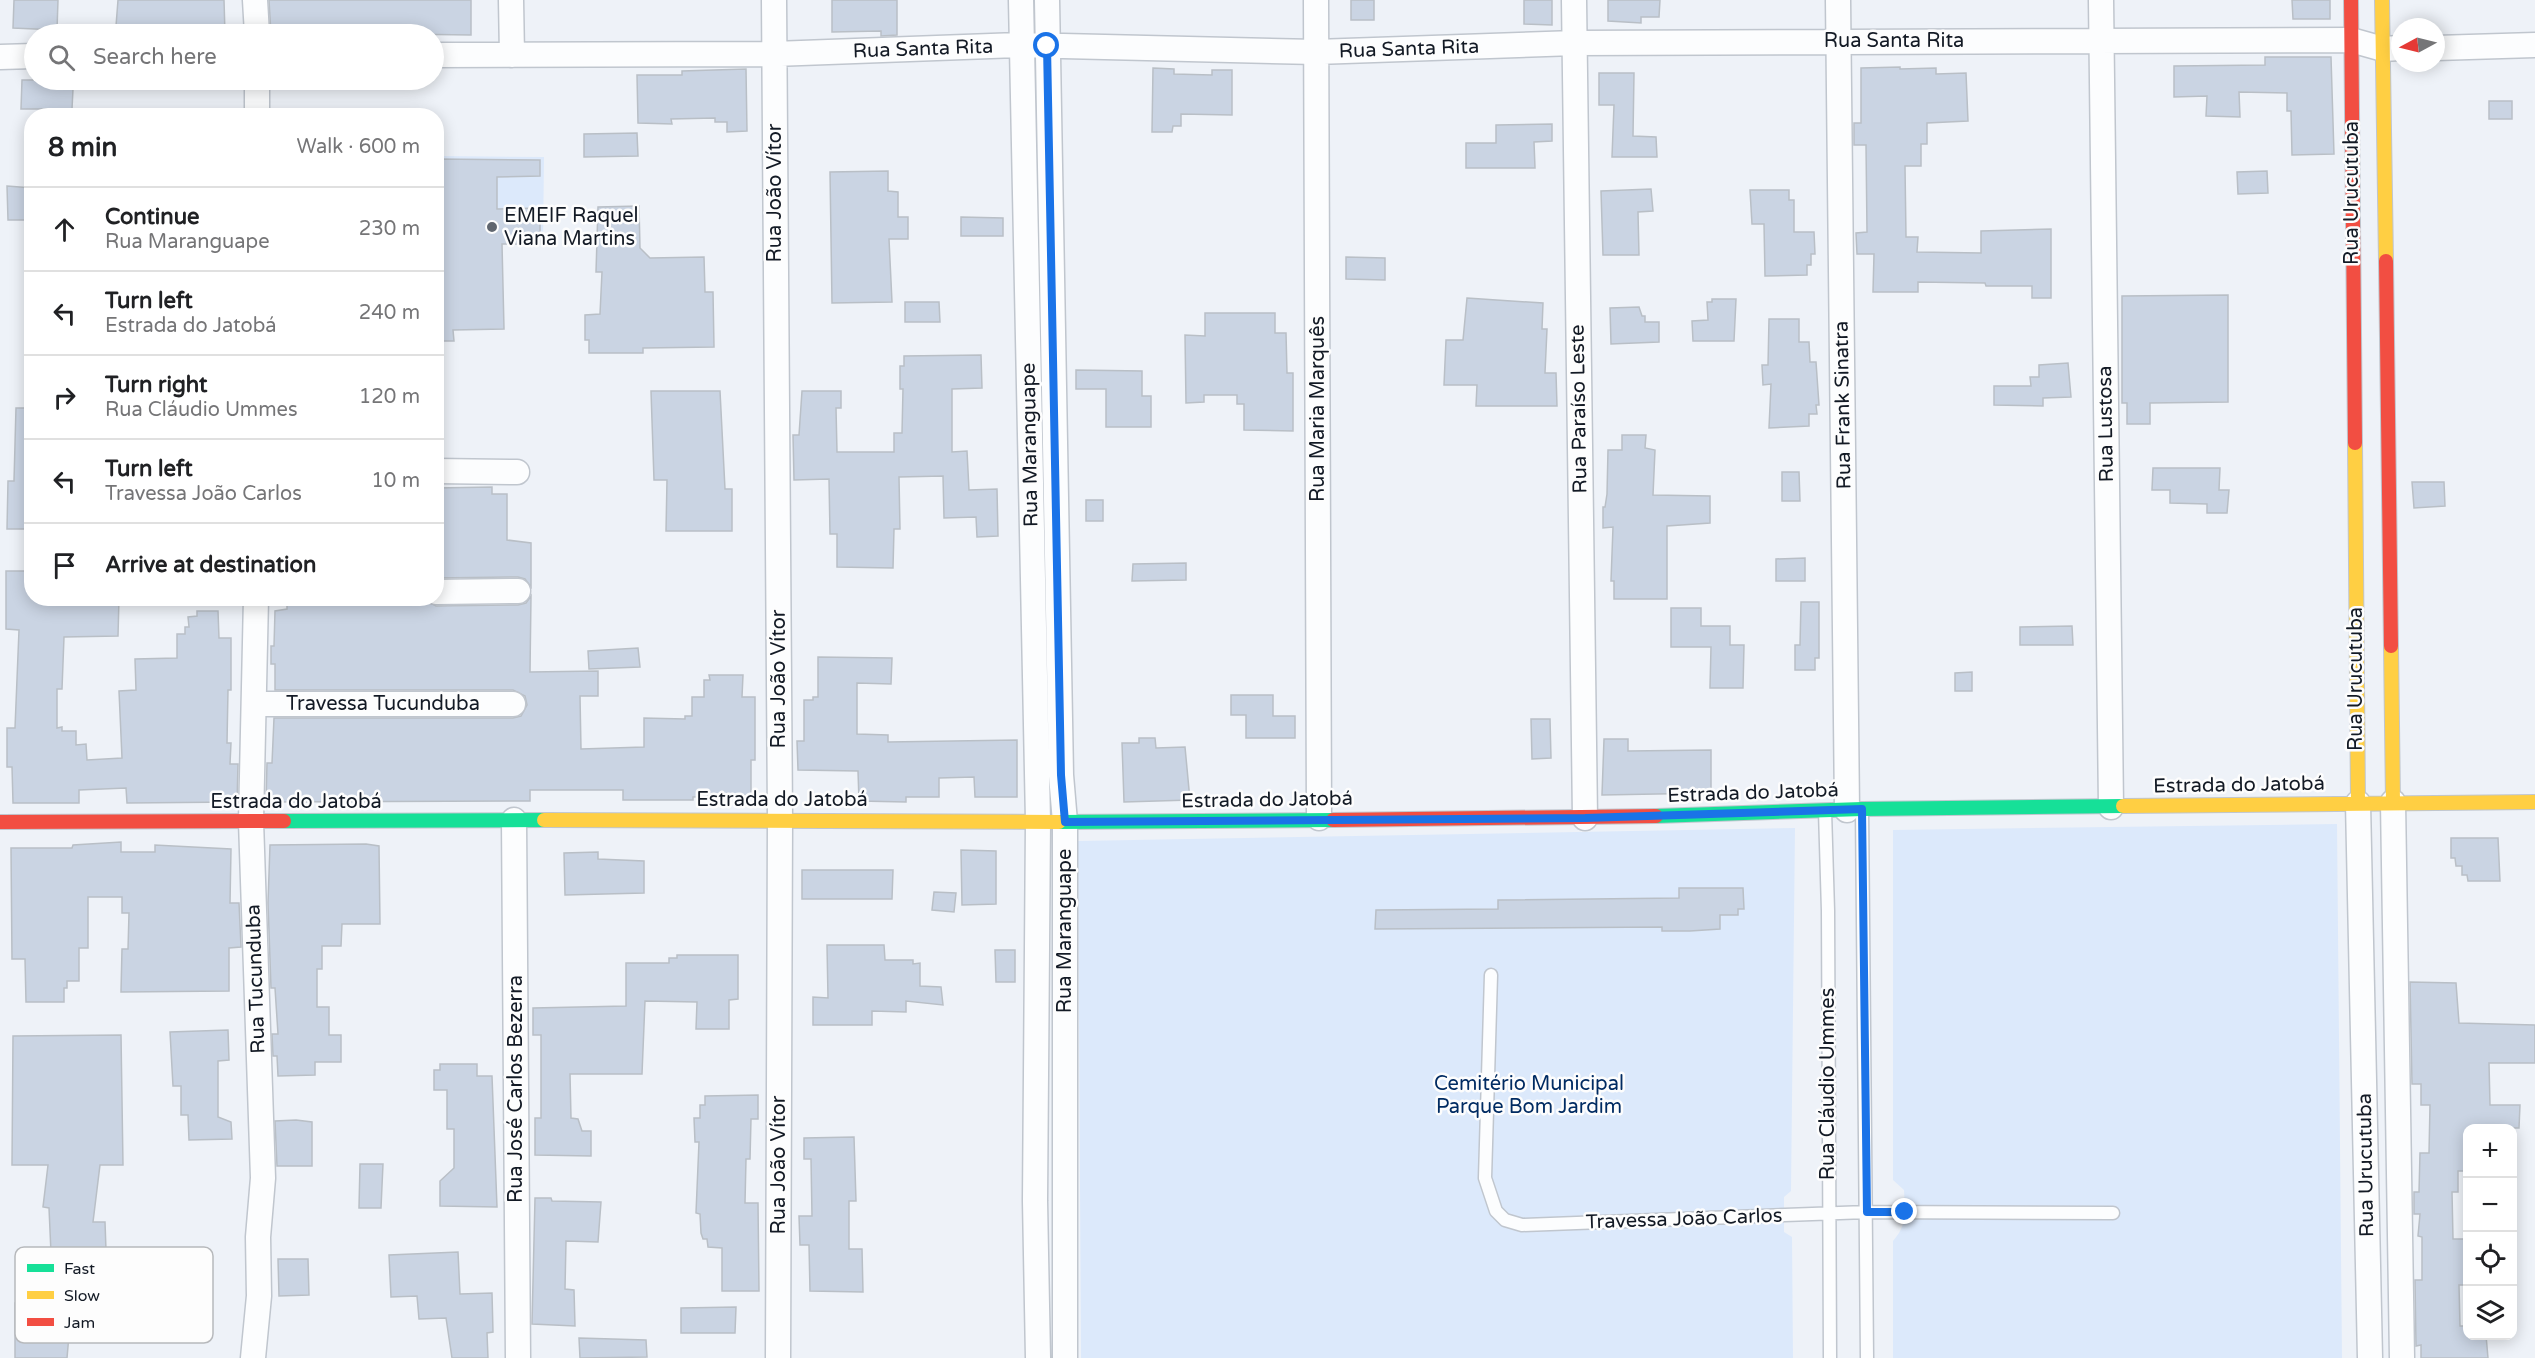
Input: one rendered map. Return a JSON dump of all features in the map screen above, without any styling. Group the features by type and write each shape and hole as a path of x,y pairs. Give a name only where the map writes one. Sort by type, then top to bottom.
{"street":[{"path":"255,0 256,24"},
{"path":"511,0 512,55"},
{"name":"Rua João Vítor","path":"774,0 780,819 778,1358"},
{"name":"Rua Maranguape","path":"1021,0 1038,821 1035,1201 1038,1358"},
{"name":"Rua Maranguape","path":"1047,0 1061,775 1065,822 1065,1358"},
{"name":"Rua Maria Marquês","path":"1316,0 1319,818"},
{"name":"Rua Paraíso Leste","path":"1574,0 1585,818"},
{"name":"Rua Frank Sinatra","path":"1838,0 1845,810"},
{"name":"Rua Lustosa","path":"2101,0 2111,807"},
{"name":"Rua Urucutuba","path":"2351,0 2358,803 2370,1358"},
{"name":"Rua Urucutuba","path":"2382,0 2391,49"},
{"name":"Rua Santa Rita","path":"444,55 774,54 1021,45 1316,52 1575,43 1839,40 2101,42 2351,40 2391,49"},
{"path":"2445,48 2535,45"},
{"path":"0,57 24,56"},
{"name":"Rua Urucutuba","path":"2391,72 2393,802 2402,1358"},
{"path":"257,90 257,108"},
{"path":"444,471 517,472"},
{"path":"444,592 518,591"},
{"name":"Rua Tucunduba","path":"253,1358 259,1296 258,1237 263,1178 251,821 256,606"},
{"name":"Travessa Tucunduba","path":"254,704 513,704"},
{"name":"Estrada do Jatobá","path":"0,822 780,819 1065,822 1319,818 1585,818 1845,810 2535,801"},
{"name":"Rua José Carlos Bezerra","path":"514,820 518,1358"}],"lane":[{"name":"Rua Cláudio Ummes","path":"1845,810 1867,1212 1867,1358"},
{"name":"Rua Cláudio Ummes","path":"1830,1358 1828,911 1845,810"},
{"name":"Travessa João Carlos","path":"1491,975 1485,1178 1496,1211 1505,1220 1522,1225 1867,1212 2113,1213"}],"green space":[{"path":"444,156 544,157 543,242 444,241"},
{"path":"2337,824 2342,1358 1893,1358 1893,1241 1901,1229 1905,1211 1904,1190 1893,1180 1893,830"},
{"name":"Cemitério Municipal Parque Bom Jardim","path":"1795,828 1791,1191 1784,1197 1784,1232 1792,1237 1793,1358 1081,1358 1078,841"}],"building":[{"path":"14,0 58,0 57,24 24,24 24,28 13,28"},
{"path":"118,0 224,0 225,24 116,24"},
{"path":"269,0 471,0 471,35 444,35 444,24 270,24"},
{"path":"832,0 897,0 897,35 881,36 881,31 832,32"},
{"path":"1351,0 1374,0 1374,20 1351,20"},
{"path":"1524,0 1552,0 1552,25 1524,24"},
{"path":"1608,0 1660,0 1659,17 1641,17 1641,23 1608,21"},
{"path":"2292,0 2330,0 2330,19 2293,19"},
{"path":"2265,57 2331,57 2334,154 2292,155 2291,111 2287,111 2287,93 2239,92 2240,117 2206,116 2207,96 2174,97 2174,66 2265,65"},
{"path":"1900,67 1900,69 1936,68 1936,74 1966,73 1968,121 1927,123 1927,144 1921,144 1921,166 1905,166 1906,237 1918,237 1917,252 1981,253 1981,231 2051,229 2051,298 2032,298 2032,286 1986,286 1985,283 1918,282 1918,292 1873,292 1874,254 1857,254 1856,233 1867,232 1866,145 1854,145 1854,123 1861,123 1861,68"},
{"path":"1153,68 1174,69 1174,74 1212,75 1212,70 1232,70 1232,115 1181,114 1181,126 1173,126 1172,132 1152,132"},
{"path":"746,69 747,131 727,132 727,122 715,122 715,118 671,119 672,124 638,123 637,75 682,75 682,71"},
{"path":"1599,73 1634,73 1633,136 1656,137 1657,157 1612,157 1614,105 1599,105"},
{"path":"22,80 24,80 24,90 73,90 72,108 21,109"},
{"path":"2489,101 2512,101 2512,119 2489,119"},
{"path":"1552,124 1552,141 1534,142 1535,168 1466,168 1466,143 1496,143 1496,125"},
{"path":"637,133 638,156 584,157 584,134"},
{"path":"444,159 540,160 540,176 497,177 497,209 540,208 540,244 502,244 504,329 453,330 454,341 444,341"},
{"path":"888,171 888,191 898,192 898,217 908,217 908,239 889,239 892,302 832,303 830,172"},
{"path":"2267,171 2268,193 2238,194 2237,172"},
{"path":"7,186 24,187 24,220 8,220"},
{"path":"1651,189 1653,211 1638,212 1639,255 1603,255 1601,191"},
{"path":"1750,190 1789,190 1789,200 1794,200 1794,232 1814,232 1815,254 1811,254 1811,265 1807,265 1807,275 1765,276 1764,224 1752,224"},
{"path":"639,206 640,248 650,258 704,257 705,292 713,292 714,347 643,348 643,353 589,353 589,340 585,340 585,315 600,314 602,272 596,272 598,207"},
{"path":"961,217 1003,218 1003,236 961,236"},
{"path":"1346,257 1385,258 1385,280 1346,279"},
{"path":"2228,295 2228,402 2150,403 2150,424 2127,424 2127,403 2122,403 2122,296"},
{"path":"1467,298 1543,303 1542,329 1547,329 1545,373 1556,373 1557,406 1476,406 1477,385 1444,385 1446,340 1463,340"},
{"path":"1712,299 1736,299 1734,341 1693,341 1692,321 1708,320 1707,302 1712,302"},
{"path":"905,302 939,302 940,322 905,322"},
{"path":"1639,307 1642,316 1645,316 1645,322 1659,322 1659,342 1611,344 1610,308"},
{"path":"1205,313 1275,313 1275,333 1286,333 1287,373 1293,373 1293,431 1244,430 1244,404 1237,404 1237,395 1204,395 1204,402 1186,403 1185,335 1205,336"},
{"path":"1769,319 1799,319 1799,342 1809,342 1810,362 1816,362 1819,405 1816,405 1817,414 1809,414 1809,426 1769,428 1771,384 1763,385 1762,365 1768,365"},
{"path":"981,355 982,388 952,389 952,452 967,451 969,490 997,489 998,536 977,537 976,517 944,518 943,476 899,477 900,529 894,529 893,568 837,567 837,534 830,534 829,479 794,480 793,435 799,435 802,391 841,391 841,408 836,408 837,452 894,452 894,433 902,433 903,389 900,389 900,366 904,366 904,356"},
{"path":"2068,363 2071,397 2043,398 2043,406 1994,405 1994,386 2031,386 2030,377 2039,377 2039,365"},
{"path":"1076,370 1142,371 1142,396 1151,396 1151,427 1106,427 1106,389 1076,389"},
{"path":"651,391 720,391 725,489 732,489 732,531 666,531 667,480 654,480"},
{"path":"16,408 24,408 24,529 7,529 8,481 14,481"},
{"path":"1622,435 1646,435 1645,448 1655,450 1653,495 1710,496 1710,523 1667,526 1667,599 1614,599 1614,581 1611,581 1613,527 1603,528 1603,507 1605,507 1607,494 1608,450 1622,450"},
{"path":"2153,468 2220,468 2219,490 2229,490 2227,513 2207,513 2207,504 2170,503 2170,490 2152,490"},
{"path":"1782,472 1799,472 1800,501 1782,501"},
{"path":"2412,482 2444,482 2445,506 2414,508"},
{"path":"492,487 492,494 507,494 507,540 531,543 531,587 525,579 518,577 444,578 444,488"},
{"path":"1086,500 1103,500 1103,521 1086,521"},
{"path":"1805,558 1805,581 1776,581 1776,559"},
{"path":"1186,563 1186,580 1132,581 1133,564"},
{"path":"6,571 24,571 24,606 119,606 118,636 64,637 62,689 57,689 57,728 62,727 62,731 76,731 76,745 86,744 87,760 122,758 119,691 136,690 135,659 177,658 177,634 185,634 185,627 189,627 188,617 197,616 197,611 218,611 219,638 231,638 231,690 228,690 227,743 231,743 230,764 238,764 237,802 127,803 126,788 79,790 79,803 13,803 12,767 7,767 7,728 15,728 19,630 6,629"},
{"path":"531,596 530,672 598,671 598,696 580,696 581,749 644,747 644,718 685,719 685,716 692,716 692,697 704,697 704,680 710,680 709,675 743,675 742,697 755,697 755,760 751,760 751,795 693,797 693,800 623,800 623,790 530,790 530,801 266,802 267,763 272,763 274,718 513,718 521,716 527,705 525,696 513,690 275,690 275,664 271,664 271,646 274,646 275,611 287,609 287,606 444,606 526,603"},
{"path":"1801,602 1819,602 1819,658 1815,658 1815,670 1795,670 1795,645 1800,645"},
{"path":"1671,608 1701,608 1701,626 1730,626 1730,645 1744,645 1743,688 1710,688 1711,647 1671,647"},
{"path":"2072,626 2073,645 2020,645 2020,627"},
{"path":"638,648 640,667 589,669 588,651"},
{"path":"818,657 892,658 891,684 857,683 857,734 888,735 888,742 1017,740 1017,797 975,797 974,777 939,778 939,797 906,797 906,802 859,801 858,771 798,770 797,741 804,741 804,700 813,700 813,697 818,697"},
{"path":"1972,672 1972,691 1955,691 1955,673"},
{"path":"1231,695 1273,695 1273,716 1295,716 1295,738 1246,738 1246,715 1231,715"},
{"path":"1531,719 1550,719 1551,758 1532,759"},
{"path":"1139,738 1155,738 1156,748 1185,747 1190,800 1124,802 1122,743 1139,743"},
{"path":"1604,739 1628,739 1628,751 1711,750 1711,793 1602,795"},
{"path":"2451,838 2498,838 2500,881 2468,881 2467,875 2462,875 2462,866 2456,866 2455,858 2451,858"},
{"path":"121,842 121,852 155,852 155,845 231,849 230,903 239,903 241,947 229,948 229,991 121,992 122,949 128,949 129,913 122,913 122,897 88,897 88,948 79,948 79,981 67,981 67,988 64,988 64,1002 26,1002 25,959 12,959 11,848 72,848 73,845"},
{"path":"366,844 379,846 380,924 342,924 341,946 322,946 322,969 317,969 317,1007 329,1007 329,1035 341,1035 341,1062 315,1062 315,1075 278,1076 277,1056 273,1056 272,1034 278,1034 275,988 271,988 268,903 270,845"},
{"path":"961,850 996,851 996,904 962,905"},
{"path":"598,852 598,859 644,861 644,893 565,895 564,853"},
{"path":"802,870 893,870 892,899 802,899"},
{"path":"1679,888 1743,888 1744,909 1738,909 1738,915 1720,915 1720,929 1690,931 1662,931 1662,927 1375,929 1376,910 1498,909 1498,900 1679,898"},
{"path":"934,892 956,893 954,912 932,910"},
{"path":"827,945 884,945 885,960 913,960 913,964 920,963 920,986 941,987 943,1005 906,1001 906,1012 872,1011 872,1025 813,1025 813,997 828,998"},
{"path":"995,950 1015,950 1015,982 996,982"},
{"path":"677,955 738,955 738,999 729,1000 729,1029 696,1029 697,1002 645,1001 642,1074 570,1074 571,1118 578,1119 582,1131 591,1131 591,1156 535,1155 535,1118 541,1118 541,1035 533,1035 533,1008 626,1006 626,963 669,963 669,958 677,958"},
{"path":"2410,982 2456,983 2459,1023 2535,1025 2535,1063 2489,1063 2490,1105 2520,1105 2519,1128 2517,1124 2463,1124 2463,1171 2458,1171 2458,1192 2452,1192 2453,1239 2463,1239 2463,1285 2459,1285 2460,1326 2463,1326 2463,1340 2486,1340 2488,1358 2421,1358 2421,1345 2416,1346 2415,1280 2422,1280 2422,1237 2418,1236 2420,1214 2414,1214 2414,1192 2419,1192 2420,1153 2429,1153 2430,1105 2421,1105 2421,1084 2412,1084"},
{"path":"228,1030 229,1060 218,1061 218,1117 231,1122 232,1139 189,1140 188,1115 181,1115 181,1086 173,1086 170,1032"},
{"path":"121,1035 123,1165 100,1165 93,1222 105,1222 106,1247 51,1247 49,1208 43,1207 48,1165 12,1165 13,1036"},
{"path":"440,1064 477,1064 477,1076 492,1076 497,1207 440,1206 440,1181 454,1168 454,1129 447,1129 447,1090 434,1090 434,1070 440,1070"},
{"path":"758,1095 758,1119 751,1119 750,1159 746,1159 745,1203 758,1203 759,1291 722,1291 722,1248 708,1247 707,1239 703,1239 701,1233 700,1214 696,1213 699,1142 695,1142 694,1118 700,1118 700,1105 705,1105 705,1096"},
{"path":"275,1121 312,1122 312,1166 277,1166"},
{"path":"854,1137 856,1201 849,1201 849,1249 862,1249 863,1292 810,1291 809,1245 800,1245 799,1216 812,1216 811,1159 804,1159 804,1138"},
{"path":"360,1164 383,1164 381,1208 359,1208"},
{"path":"535,1198 551,1198 552,1201 601,1202 598,1242 566,1241 565,1289 574,1290 575,1326 532,1324"},
{"path":"458,1252 460,1294 492,1293 493,1332 487,1333 488,1358 452,1358 446,1318 419,1319 417,1296 391,1297 389,1255"},
{"path":"278,1259 308,1259 309,1295 279,1296"},
{"path":"736,1307 735,1333 681,1333 681,1308"},
{"path":"579,1338 646,1340 647,1357 580,1358"},
{"path":"15,1343 68,1343 67,1358 15,1358"}],"traffic: fast":[{"path":"1656,816 1862,809 2123,806"},
{"path":"284,821 544,820"},
{"path":"1059,822 1333,820"}],"traffic: slow":[{"path":"2382,0 2386,261"},
{"path":"2355,443 2358,803"},
{"path":"2391,646 2393,802"},
{"path":"2123,806 2535,802"},
{"path":"544,820 1059,822"}],"traffic: jam":[{"path":"2351,0 2355,443"},
{"path":"2386,261 2391,646"},
{"path":"1333,820 1656,816"},
{"path":"0,822 284,821"}],"place":[{"name":"EMEIF Raquel Viana Martins","path":"492,227"}],"route":[{"path":"1047,46 1061,775 1065,822 1319,818 1585,818 1862,809 1867,1212 1905,1212"}]}
